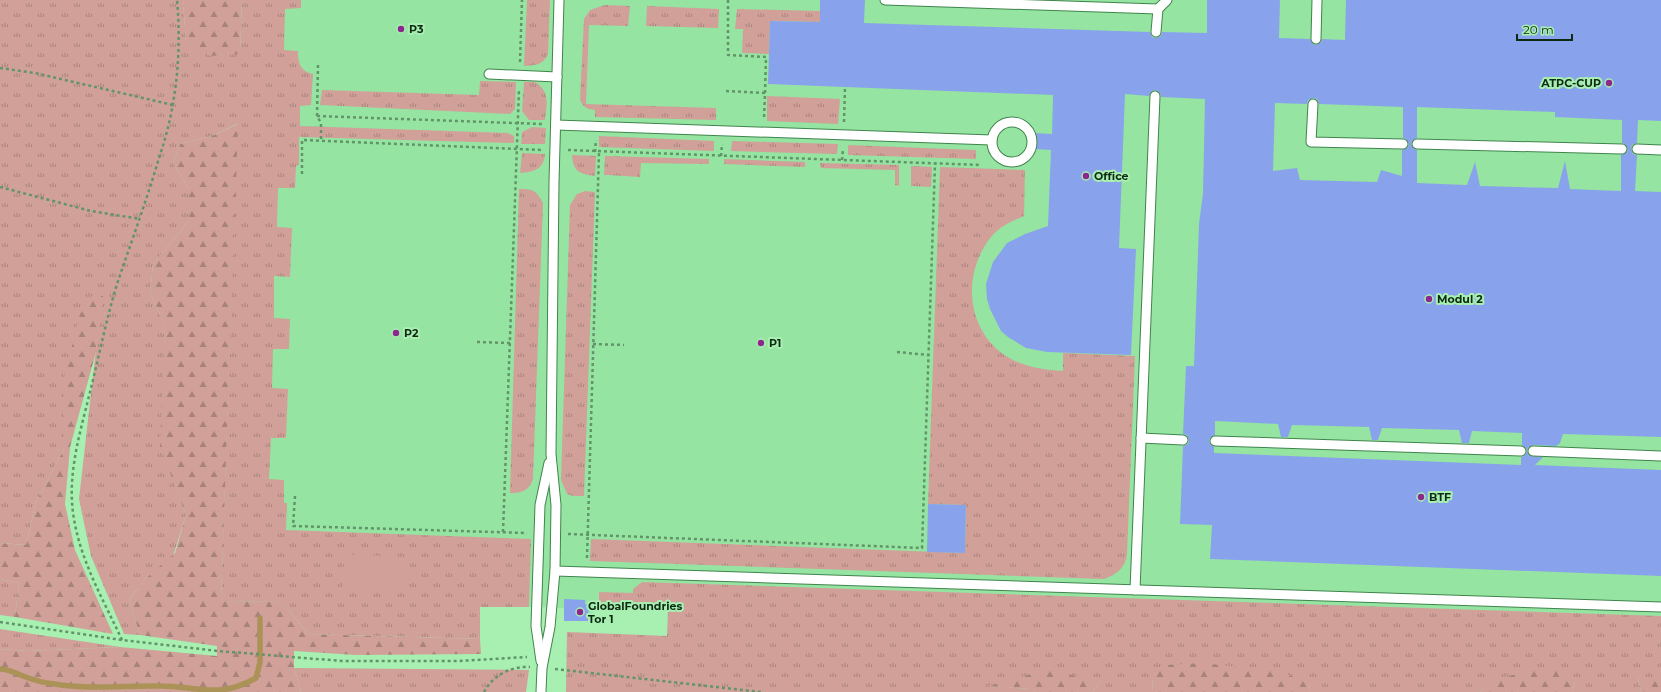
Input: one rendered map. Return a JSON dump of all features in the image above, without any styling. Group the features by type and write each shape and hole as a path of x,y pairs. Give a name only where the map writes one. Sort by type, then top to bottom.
{"lane":[{"path":"541,692 542,668 550,627 555,571 556,534 556,505 551,454 555,150 559,0"},
{"path":"885,0 1158,9"},
{"path":"1156,32 1158,9 1167,0"},
{"path":"1316,39 1317,0"},
{"path":"489,74 557,77"},
{"path":"1135,590 1155,96"},
{"path":"1313,104 1311,142 1403,144"},
{"path":"1009,123 1022,125 1027,130 1032,142 1028,154 1023,159 1011,162 999,158 993,147 992,140 998,129 1009,123"},
{"path":"556,125 992,140"},
{"path":"1417,144 1622,149"},
{"path":"1637,149 1661,150"},
{"path":"1141,438 1183,440"},
{"path":"1214,441 1521,451"},
{"path":"1533,451 1661,456"},
{"path":"542,668 536,626 540,504 551,454"},
{"path":"555,571 1661,607"}],"path":[{"path":"122,640 84,557 78,539 74,518 73,474 80,433 114,296 167,132 173,105 177,82 177,0"},
{"path":"503,532 522,0"},
{"path":"728,0 728,56 766,57 763,132"},
{"path":"318,65 317,116 321,123 321,141"},
{"path":"0,68 35,73 173,105"},
{"path":"726,92 765,93"},
{"path":"317,116 556,125"},
{"path":"302,174 302,140 981,165"},
{"path":"586,572 599,152"},
{"path":"556,534 922,548 935,164"},
{"path":"0,187 91,211 140,219"},
{"path":"477,342 510,343"},
{"path":"593,344 624,345"},
{"path":"897,352 928,355"},
{"path":"295,496 293,526 539,533"},
{"path":"0,622 122,640 251,654 342,661 459,660 528,656 542,668"},
{"path":"484,692 487,686 499,675 510,669 522,667 761,692"}],"shaded area":[{"path":"242,0 1661,0 1661,644 676,610 594,608 593,617 567,617 567,608 537,607 480,607 480,639 221,601"}],"green space":[{"path":"0,0 183,0 186,41 240,54 242,0 301,0 301,8 285,9 284,50 298,51 299,63 305,71 313,74 311,105 300,106 300,126 508,133 514,136 514,143 299,137 299,165 296,166 295,188 278,188 277,227 292,228 290,277 274,276 274,318 290,319 289,349 273,349 272,388 288,389 286,438 271,438 269,479 284,480 284,503 287,503 286,530 531,539 529,607 480,607 480,639 308,634 282,602 221,601 237,124 212,136 180,144 173,163 189,189 189,221 153,264 150,293 165,325 162,449 186,515 173,556 146,578 129,600 140,635 124,634 91,556 79,499 102,297 64,378 64,449 36,502 26,545 0,543"},
{"path":"183,0 242,0 240,54 210,56 186,42"},
{"path":"527,0 550,0 548,54 539,64 524,66"},
{"path":"605,5 630,6 628,26 589,25 586,104 716,108 716,120 595,117 595,110 588,109 583,105 580,100 584,19 590,10"},
{"path":"647,6 719,9 718,28 646,26"},
{"path":"737,9 820,11 820,22 770,21 769,54 742,53 743,29 735,29"},
{"path":"480,81 516,82 515,109 510,114 320,105 322,90 479,95"},
{"path":"524,82 535,82 543,90 546,99 545,120 529,120 522,111"},
{"path":"767,96 840,99 838,124 767,121"},
{"path":"238,124 221,601 282,602 308,634 480,639 481,654 356,655 294,651 294,668 301,690 300,692 0,692 0,649 27,651 120,647 217,656 217,646 140,635 129,600 146,578 175,553 186,515 160,446 165,325 150,293 153,264 189,221 189,189 173,163 180,144 212,136"},
{"path":"532,127 546,128 545,144 521,144 522,132"},
{"path":"599,136 714,141 714,151 599,147"},
{"path":"732,141 838,144 837,154 731,151"},
{"path":"848,145 976,150 976,159 848,155"},
{"path":"522,153 545,154 543,163 534,171 520,173"},
{"path":"572,155 596,156 595,176 578,171 574,165"},
{"path":"605,156 709,159 709,164 641,163 640,177 604,175"},
{"path":"724,159 805,162 805,167 724,164"},
{"path":"820,163 899,165 899,186 895,185 895,170 821,168"},
{"path":"911,166 932,167 931,187 911,186"},
{"path":"940,167 1025,170 1024,216 1010,222 994,233 982,250 976,265 973,280 972,296 974,311 980,326 988,339 999,351 1022,364 1046,370 1063,371 1063,353 1135,356 1127,555 1122,567 1104,579 590,561 591,539 965,553 966,505 928,504"},
{"path":"519,189 534,191 543,203 533,479 527,489 510,493"},
{"path":"585,191 595,192 584,496 573,496 567,494 561,480 570,205 577,194"},
{"path":"103,296 96,352 70,447 65,504 75,550 113,634 15,617 19,583 0,579 0,543 26,545 36,502 64,449 64,378 84,297"},
{"path":"344,554 406,557 404,590 343,588"},
{"path":"0,579 19,583 15,617 0,615"},
{"path":"642,582 1661,616 1661,677 1638,677 1641,692 1572,692 1575,682 1492,680 1480,692 1310,692 1309,683 1152,678 1153,692 1092,692 1101,681 990,686 1031,689 1035,692 566,692 567,632 667,636 668,610 599,608 599,592 633,593 633,589"},
{"path":"0,629 120,647 27,651 0,649"},
{"path":"1203,663 1281,672 1309,683 1310,692 1153,692 1152,678 1164,665"},
{"path":"1553,666 1575,682 1572,692 1480,692 1491,680"},
{"path":"294,668 529,670 526,692 300,692 301,690"},
{"path":"1046,670 1101,681 1092,692 1035,692 1030,689 988,686"},
{"path":"1638,677 1661,677 1661,692 1641,692"}],"building":[{"path":"820,0 865,0 864,23 1150,32 1152,37 1156,38 1161,36 1162,32 1207,33 1207,0 1280,0 1279,38 1310,39 1313,44 1316,45 1321,42 1322,39 1345,40 1346,0 1661,0 1661,121 1638,120 1637,143 1632,145 1631,149 1633,154 1637,155 1635,191 1661,192 1661,437 1563,434 1560,443 1556,446 1533,445 1528,448 1527,451 1530,456 1543,457 1535,465 1661,470 1661,576 1210,559 1212,525 1180,524 1183,446 1188,444 1189,440 1187,435 1183,434 1186,366 1194,366 1199,224 1203,193 1205,99 1161,97 1160,93 1156,90 1152,91 1149,96 1125,94 1119,248 1136,249 1131,355 1047,352 1026,348 1001,331 990,309 987,299 986,284 993,262 1007,243 1025,234 1048,226 1051,150 1034,149 1034,133 1052,134 1053,95 768,84 770,21 820,22","holes":["1313,98 1317,99 1319,104 1403,107 1403,138 1406,139 1409,144 1408,147 1402,150 1402,176 1381,170 1377,182 1300,180 1297,168 1273,171 1275,103 1307,104 1308,100","1417,107 1555,112 1555,117 1622,120 1622,143 1625,144 1628,149 1627,152 1621,155 1621,191 1570,189 1565,161 1558,188 1480,186 1475,162 1467,185 1417,183 1417,150 1414,149 1411,144 1412,141 1417,138","1215,421 1278,424 1281,437 1288,437 1292,425 1369,427 1372,440 1378,440 1382,428 1459,430 1462,443 1469,443 1472,431 1522,433 1522,445 1526,448 1527,452 1521,457 1521,465 1214,453 1214,447 1210,444 1209,440 1215,435"]},
{"path":"928,504 966,505 965,553 927,552"},
{"path":"564,599 585,600 585,604 589,604 588,621 564,621"}],"waterway":[{"path":"0,669 9,670 39,681 68,686 169,686 212,690 229,689 243,685 256,678 260,662 260,618"}],"place":[{"name":"P3","path":"401,29"},
{"name":"ATPC-CUP","path":"1609,83"},
{"name":"Office","path":"1086,176"},
{"name":"Modul 2","path":"1429,299"},
{"name":"P2","path":"396,333"},
{"name":"P1","path":"761,343"},
{"name":"BTF","path":"1421,497"},
{"name":"GlobalFoundries Tor 1","path":"580,612"}]}
